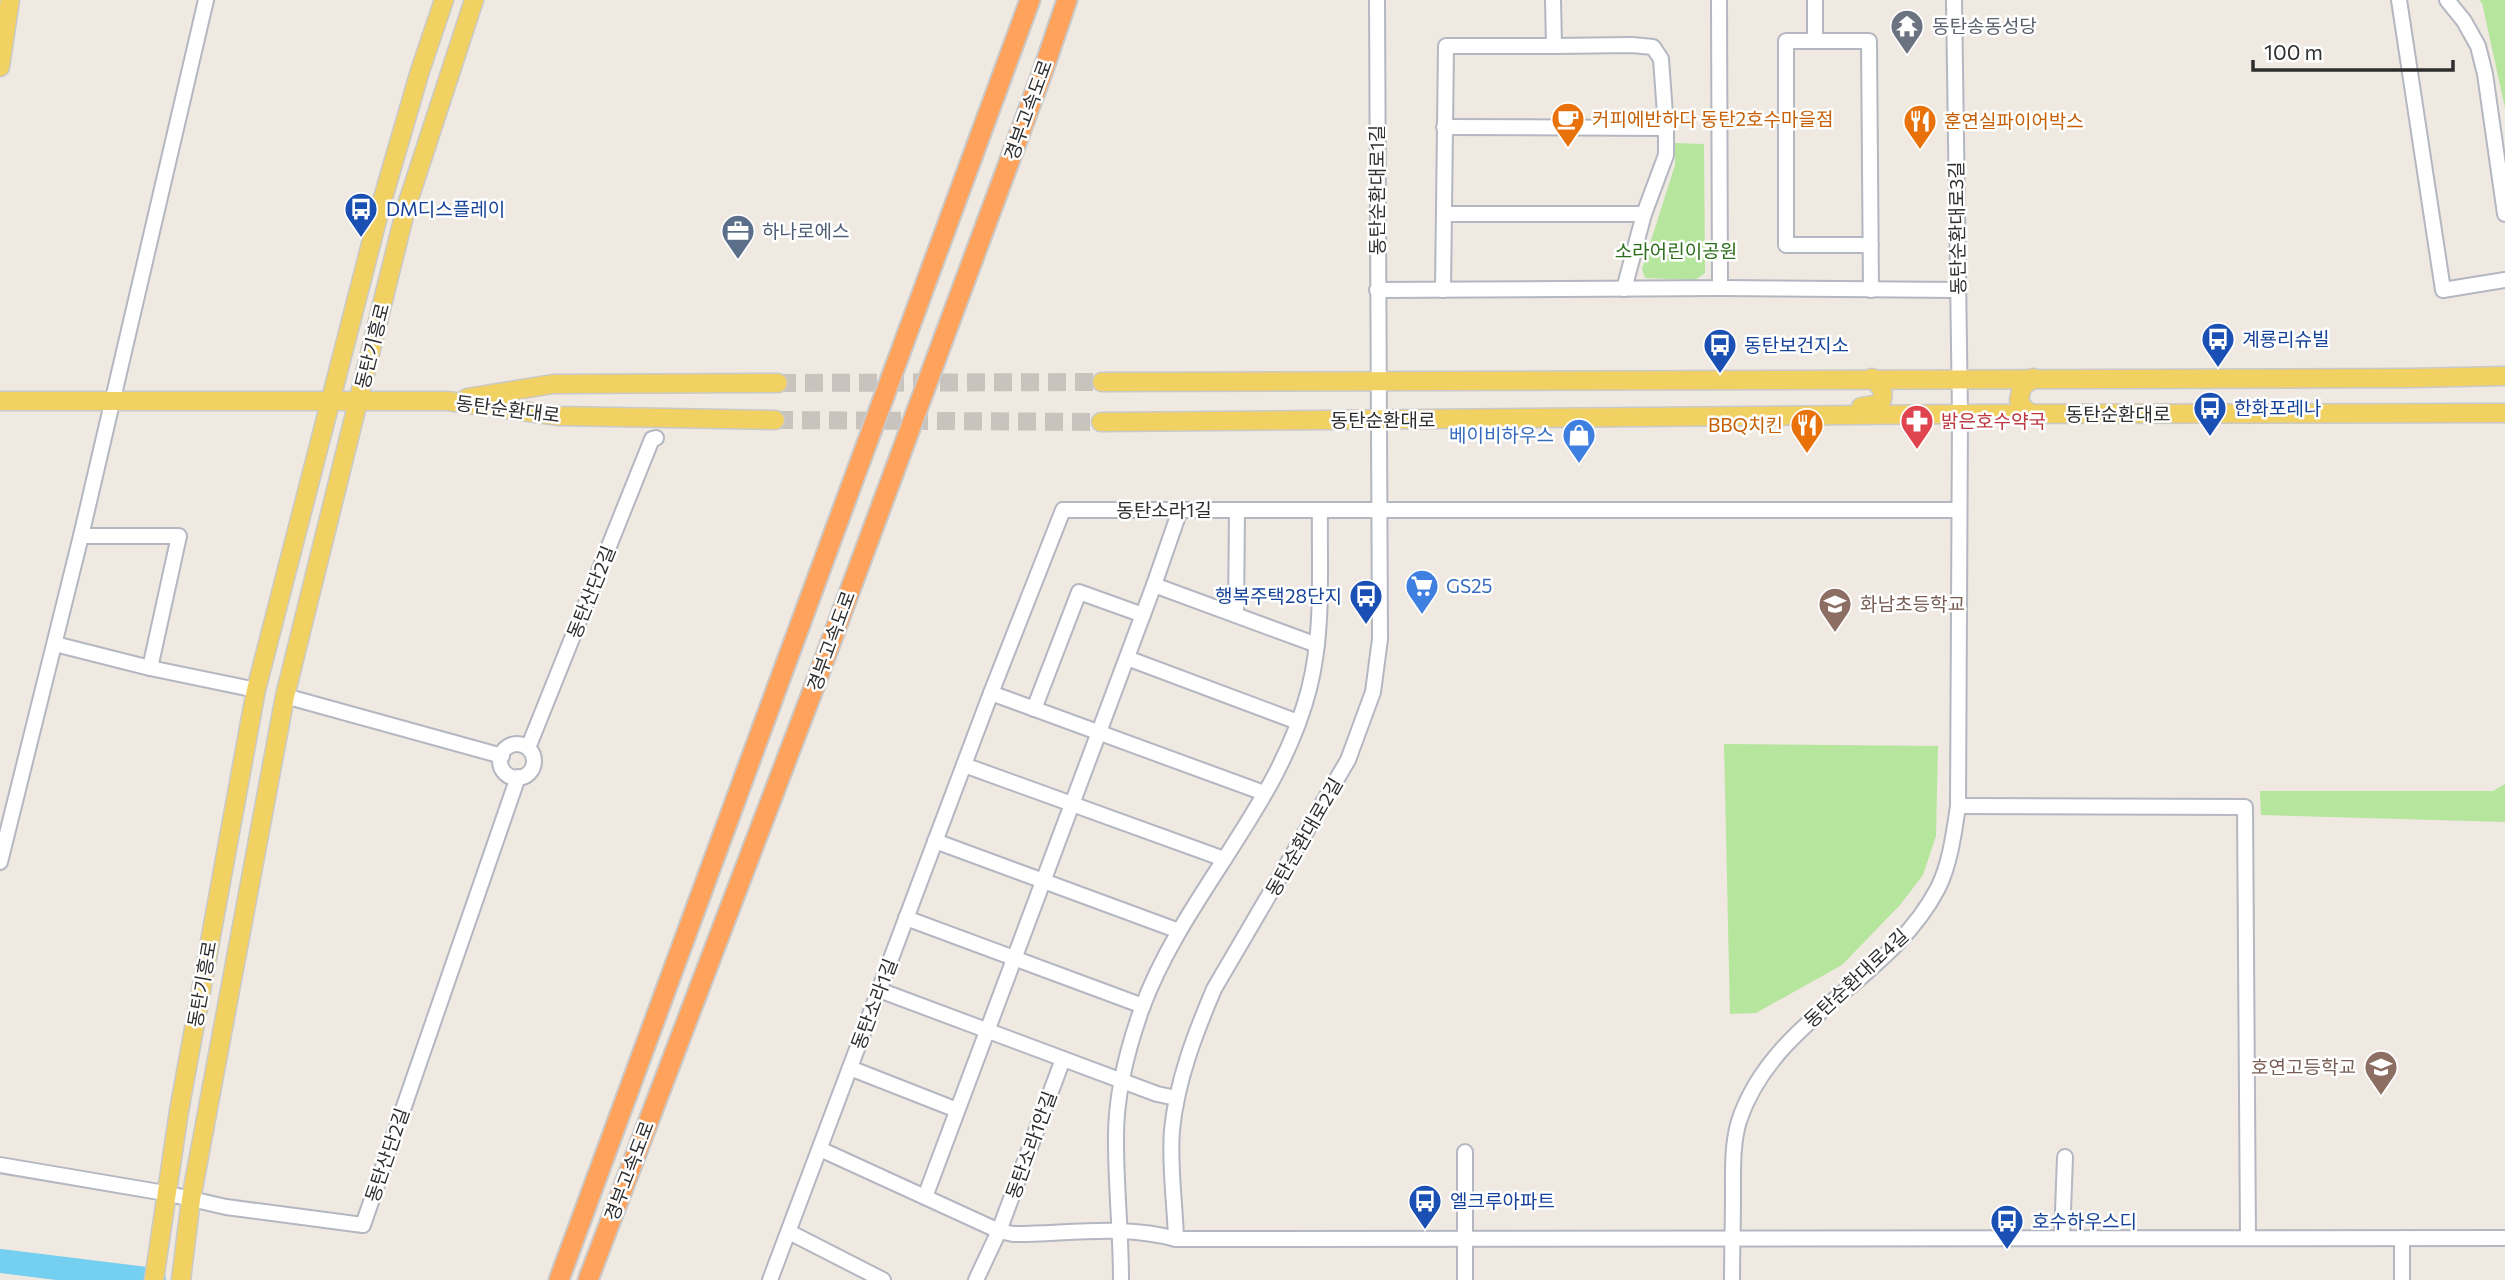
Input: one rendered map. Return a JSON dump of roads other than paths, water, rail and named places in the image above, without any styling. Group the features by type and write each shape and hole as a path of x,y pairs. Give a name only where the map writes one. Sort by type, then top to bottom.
{"highway":[{"name":"경부고속도로","path":"559,1280 1030,0"},
{"name":"경부고속도로","path":"587,1280 813,690 1067,0"}],"main road":[{"path":"0,67 10,0"},
{"name":"동탄기흥로","path":"154,1280 165,1193 256,690 381,205 444,0"},
{"name":"동탄기흥로","path":"181,1280 191,1199 285,696 406,208 474,0"},
{"name":"동탄순환대로","path":"1102,382 2505,376"},
{"path":"1756,416 1806,408 1880,404 1883,392 1872,378"},
{"path":"2032,414 2018,401 2022,387 2033,378"},
{"name":"동탄순환대로","path":"447,401 553,384 778,383"},
{"path":"0,401 447,401"},
{"name":"동탄순환대로","path":"447,401 559,416 775,420"},
{"name":"동탄순환대로","path":"1101,422 1959,414 2505,413"}],"street":[{"path":"0,862 81,536 206,0"},
{"name":"동탄순환대로1길","path":"1377,0 1378,420"},
{"path":"1553,0 1554,46"},
{"path":"1719,0 1720,288"},
{"path":"1815,0 1815,41"},
{"name":"동탄순환대로3길","path":"1954,0 1959,414"},
{"path":"2399,0 2443,290 2505,280"},
{"path":"2447,0 2465,21 2478,46 2485,74 2505,214"},
{"path":"1871,245 1786,245 1786,41 1869,41 1871,245 1871,290"},
{"path":"1443,290 1446,46 1632,44 1653,47 1661,59 1666,155 1644,214 1624,289"},
{"path":"1444,127 1666,128"},
{"path":"1444,214 1644,214"},
{"path":"1377,290 1958,290"},
{"name":"동탄순환대로4길","path":"1732,1280 1733,1157 1738,1123 1748,1097 1768,1064 1790,1039 1898,945 1921,916 1939,886 1950,850 1958,806 1959,414"},
{"name":"동탄순환대로2길","path":"1176,1239 1172,1133 1176,1098 1189,1055 1214,989 1348,760 1373,692 1380,639 1378,420"},
{"name":"동탄산단2길","path":"528,748 652,439 656,438"},
{"name":"동탄소라1길","path":"770,1280 991,693 1063,510 1959,510"},
{"path":"925,1197 1180,510"},
{"path":"1236,615 1237,510"},
{"path":"1121,1280 1116,1140 1122,1081 1143,1006 1179,931 1281,763 1309,692 1317,645 1320,510"},
{"path":"81,536 178,536 150,668"},
{"path":"1154,585 1317,645"},
{"path":"1034,709 1079,592 1143,615"},
{"path":"55,644 150,668 256,690"},
{"path":"1127,658 1298,722"},
{"path":"991,693 1264,793"},
{"path":"285,696 502,756"},
{"path":"514,744 528,748 533,754 533,766 527,775 518,777 505,772 501,761 504,750 514,744"},
{"path":"964,765 1224,859"},
{"name":"동탄산단2길","path":"0,1165 226,1206 363,1225 518,777"},
{"path":"1958,806 2245,807 2248,1238"},
{"path":"935,841 1179,931"},
{"path":"906,918 1143,1006"},
{"path":"879,990 1122,1081 1176,1098"},
{"name":"동탄소라1안길","path":"976,1280 999,1231 1063,1059"},
{"path":"850,1068 957,1110"},
{"path":"820,1149 999,1231 1013,1234 1155,1233 1176,1239 2505,1238"},
{"path":"1465,1152 1465,1280"},
{"path":"2062,1238 2065,1157"},
{"path":"789,1231 883,1280"},
{"path":"2402,1238 2402,1280"}],"waterway":[{"path":"0,1261 154,1280"}],"tunnel":[{"path":"778,383 1102,382"},
{"path":"775,420 1101,422"}],"place":[{"name":"동탄송동성당","path":"1907,56"},
{"name":"커피에반하다 동탄2호수마을점","path":"1568,149"},
{"name":"훈연실파이어박스","path":"1920,151"},
{"name":"DM디스플레이","path":"361,239"},
{"name":"하나로에스","path":"738,261"},
{"name":"계룡리슈빌","path":"2218,369"},
{"name":"동탄보건지소","path":"1720,375"},
{"name":"한화포레나","path":"2210,438"},
{"name":"밝은호수약국","path":"1917,451"},
{"name":"BBQ치킨","path":"1807,455"},
{"name":"베이비하우스","path":"1579,465"},
{"name":"GS25","path":"1422,616"},
{"name":"행복주택28단지","path":"1366,626"},
{"name":"화남초등학교","path":"1835,634"},
{"name":"호연고등학교","path":"2381,1097"},
{"name":"엘크루아파트","path":"1425,1231"},
{"name":"호수하우스디","path":"2007,1251"}],"park label":[{"name":"소라어린이공원","path":"1676,251"}]}
